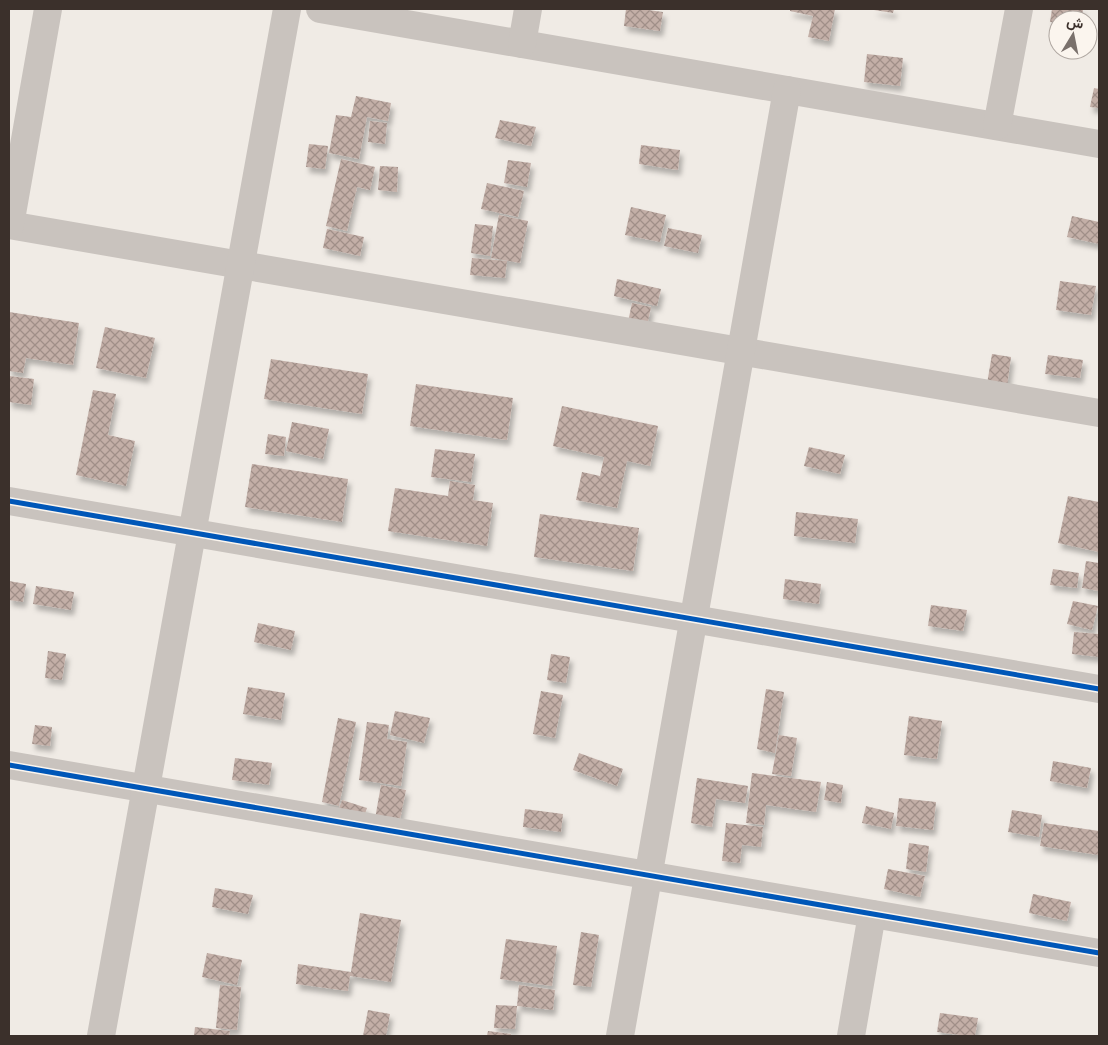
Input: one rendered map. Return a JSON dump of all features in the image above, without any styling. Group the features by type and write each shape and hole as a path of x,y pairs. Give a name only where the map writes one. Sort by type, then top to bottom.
{"street":[{"path":"48,9 9,225 1099,413"},
{"path":"101,1036 288,9"},
{"path":"320,9 1099,144"},
{"path":"522,44 528,9"},
{"path":"997,126 1018,9"},
{"path":"620,1036 787,90"},
{"path":"9,501 1099,689"},
{"path":"9,765 1099,953"},
{"path":"850,1036 872,914"}],"building":[{"path":"626,9 663,12 660,31 624,26"},
{"path":"790,9 835,9 829,41 808,37 813,16 790,11"},
{"path":"875,9 894,9 893,13"},
{"path":"1052,9 1083,9 1083,10"},
{"path":"867,54 903,58 900,86 864,82"},
{"path":"1094,88 1099,89 1099,108 1090,107"},
{"path":"356,96 391,103 388,121 367,117 359,159 329,153 336,115 351,117"},
{"path":"500,120 536,127 531,146 495,138"},
{"path":"370,121 387,123 385,144 368,142"},
{"path":"309,144 328,146 325,169 306,167"},
{"path":"641,145 680,150 678,170 639,164"},
{"path":"341,159 375,167 370,190 357,187 347,231 326,226"},
{"path":"508,160 531,163 527,187 504,183"},
{"path":"380,166 398,167 397,192 378,190"},
{"path":"487,183 524,191 518,217 481,209"},
{"path":"631,207 666,215 660,242 625,235"},
{"path":"499,215 528,221 520,263 491,258"},
{"path":"1072,216 1099,222 1099,244 1067,237"},
{"path":"475,224 493,226 490,256 471,253"},
{"path":"668,228 702,235 698,253 664,246"},
{"path":"327,229 364,237 360,256 323,248"},
{"path":"472,258 507,261 505,278 470,275"},
{"path":"617,279 661,289 657,306 614,296"},
{"path":"1060,281 1096,286 1091,315 1056,310"},
{"path":"632,303 651,307 647,326 628,322"},
{"path":"9,312 79,323 73,365 26,358 23,373 9,371"},
{"path":"105,327 155,338 146,378 96,368"},
{"path":"992,354 1011,357 1007,387 987,384"},
{"path":"1048,355 1083,360 1080,378 1045,374"},
{"path":"271,359 368,374 362,414 264,399"},
{"path":"9,376 34,379 31,405 9,402"},
{"path":"416,384 513,398 507,440 410,426"},
{"path":"93,390 116,394 108,435 135,441 126,486 76,475"},
{"path":"562,406 658,426 650,466 627,461 617,508 576,500 582,472 600,476 604,457 553,446"},
{"path":"292,422 329,429 323,459 286,451"},
{"path":"268,434 286,437 284,456 265,454"},
{"path":"809,447 845,455 840,474 804,466"},
{"path":"435,449 475,454 471,482 431,477"},
{"path":"252,464 348,479 342,522 245,507"},
{"path":"450,481 475,485 473,500 493,503 487,546 388,531 395,488 448,496"},
{"path":"1068,496 1099,502 1099,552 1058,543"},
{"path":"796,512 858,519 855,543 794,536"},
{"path":"540,514 639,528 633,571 534,557"},
{"path":"1086,561 1099,563 1099,591 1082,588"},
{"path":"1053,569 1079,573 1077,588 1050,585"},
{"path":"785,579 821,584 819,604 783,599"},
{"path":"9,581 26,584 23,602 9,600"},
{"path":"36,586 74,592 71,610 33,604"},
{"path":"1073,601 1098,606 1092,630 1067,624"},
{"path":"931,605 967,610 963,631 928,626"},
{"path":"258,623 295,631 291,650 254,642"},
{"path":"1074,632 1099,634 1099,657 1072,654"},
{"path":"48,651 66,654 62,680 45,678"},
{"path":"551,654 570,657 566,683 547,680"},
{"path":"248,687 285,693 281,720 243,714"},
{"path":"766,689 784,692 775,753 757,749"},
{"path":"541,691 563,695 555,738 533,734"},
{"path":"395,711 430,718 424,743 390,735"},
{"path":"909,716 942,721 937,759 904,755"},
{"path":"338,718 356,722 339,806 322,802"},
{"path":"367,722 389,725 387,739 407,742 401,786 359,780"},
{"path":"35,725 52,727 50,746 32,744"},
{"path":"779,735 797,738 791,776 772,774"},
{"path":"579,753 623,769 617,786 573,770"},
{"path":"235,758 272,763 269,785 232,780"},
{"path":"1053,761 1091,768 1087,788 1050,781"},
{"path":"752,773 821,782 816,812 766,805 764,825 746,823"},
{"path":"697,778 748,786 745,803 716,799 712,827 691,823"},
{"path":"827,782 843,785 841,803 824,800"},
{"path":"381,785 406,790 399,824 375,819"},
{"path":"899,798 936,802 933,830 896,826"},
{"path":"342,800 367,808 362,823 337,814"},
{"path":"866,806 894,813 891,829 862,823"},
{"path":"525,809 563,814 561,832 523,827"},
{"path":"1012,810 1042,815 1039,837 1008,832"},
{"path":"726,823 763,827 761,847 742,845 740,863 722,861"},
{"path":"1044,823 1099,831 1098,855 1040,846"},
{"path":"909,843 929,846 926,872 906,869"},
{"path":"888,869 925,876 920,897 884,889"},
{"path":"215,888 253,895 248,914 212,907"},
{"path":"1033,894 1071,902 1067,921 1029,913"},
{"path":"360,913 401,920 391,982 350,976 348,991 296,984 298,964 351,972"},
{"path":"581,932 599,935 591,987 573,985"},
{"path":"506,939 557,946 552,986 500,979"},
{"path":"207,953 242,960 237,985 202,977"},
{"path":"220,985 241,987 237,1030 216,1028"},
{"path":"519,985 555,990 553,1010 517,1006"},
{"path":"496,1005 517,1006 515,1029 494,1028"},
{"path":"368,1010 390,1014 386,1036 363,1036"},
{"path":"940,1013 978,1018 975,1036 937,1032"},
{"path":"195,1027 230,1031 229,1036 194,1036"},
{"path":"488,1031 511,1034 511,1036 487,1036"}],"cycle path":[{"path":"9,501 1099,689"},
{"path":"9,765 1099,953"}]}
